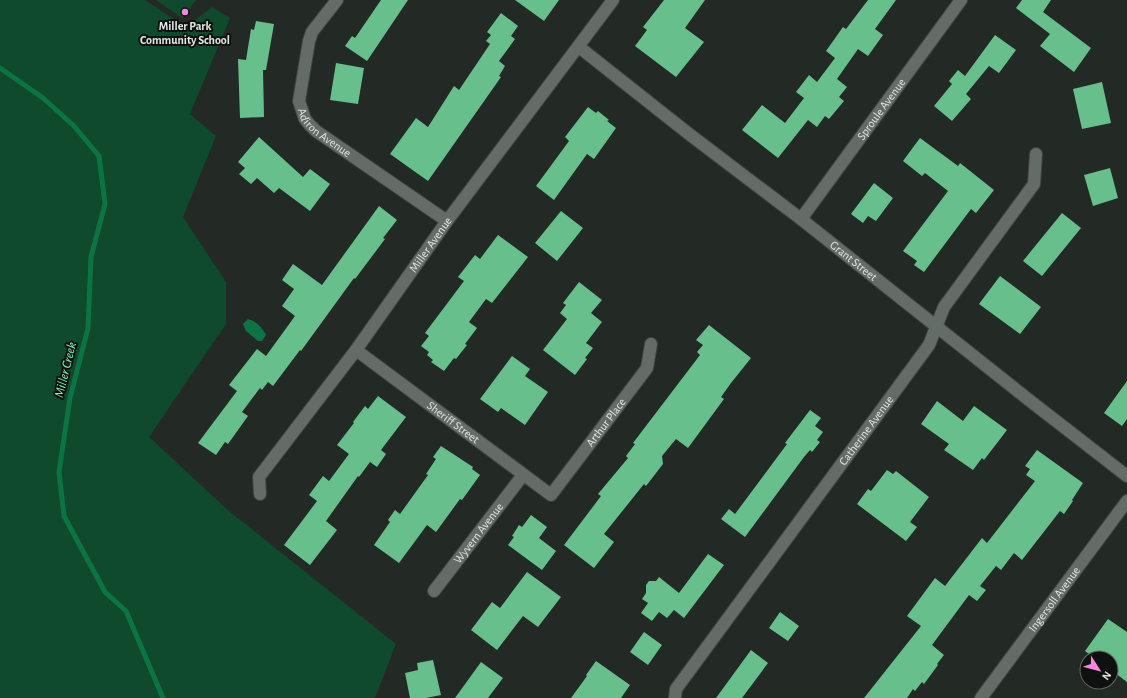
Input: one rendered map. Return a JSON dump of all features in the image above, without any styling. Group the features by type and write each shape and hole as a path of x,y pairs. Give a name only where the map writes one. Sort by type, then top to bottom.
{"street":[{"name":"Adiron Avenue","path":"336,0 312,32 309,41 299,101 305,119 316,131 447,221"},
{"name":"Miller Avenue","path":"260,494 259,477 356,350 447,221 613,0"},
{"name":"Sproule Avenue","path":"801,219 961,0"},
{"name":"Grant Street","path":"578,47 801,219 936,327 1127,476"},
{"name":"Catherine Avenue","path":"675,698 676,689 929,346 944,307 1034,184 1036,154"},
{"name":"Arthur Place","path":"551,495 647,368 651,344"},
{"name":"Sheriff Street","path":"356,350 522,475 551,495"},
{"name":"Wyvern Avenue","path":"434,591 522,475"},
{"name":"Ingersoll Avenue","path":"981,698 1127,501"}],"shaded area":[{"path":"0,0 145,0 186,27 212,7 230,18 190,114 216,136 183,217 226,282 226,324 149,437 229,511 396,644 375,698 0,698"},
{"path":"156,0 196,0 182,18"},
{"path":"248,319 261,327 266,335 262,341 258,341 246,331 243,324"}],"building":[{"path":"381,0 408,0 367,61 345,46 352,36 355,38"},
{"path":"515,0 559,0 544,21"},
{"path":"664,0 705,0 685,28 704,42 676,77 635,46 647,30 643,27"},
{"path":"868,0 896,0 875,29 883,35 868,56 858,49 837,79 847,87 839,97 844,101 829,119 825,116 817,127 808,120 778,158 742,130 762,105 785,123 804,98 796,92 809,75 817,82 835,58 826,51 843,27 846,29"},
{"path":"1022,0 1051,0 1043,12 1091,48 1074,72 1040,46 1050,34 1016,8"},
{"path":"501,13 518,26 511,36 515,39 499,61 505,66 499,76 501,77 428,181 390,154 416,118 428,127 454,86 459,90 490,44 486,41 491,35 487,32"},
{"path":"256,21 274,24 266,70 263,70 264,117 240,118 238,59 246,60 251,29 254,30"},
{"path":"995,35 1016,50 999,73 989,66 966,94 971,99 952,121 934,106 952,84 949,81 958,70 965,76"},
{"path":"336,63 364,68 358,104 330,100"},
{"path":"1102,82 1111,123 1082,129 1073,89"},
{"path":"588,107 596,113 598,111 616,128 594,159 587,154 554,200 536,186 569,141 565,137"},
{"path":"259,137 303,177 310,169 330,184 310,211 279,188 274,193 257,178 251,184 239,174 245,168 238,162"},
{"path":"920,138 958,166 960,163 994,190 976,213 971,209 924,272 914,265 917,261 903,251 948,191 925,173 922,176 903,161"},
{"path":"1110,168 1118,198 1093,206 1084,175"},
{"path":"874,183 893,198 876,221 868,216 863,223 851,214"},
{"path":"379,206 397,220 383,238 385,239 355,279 354,278 301,351 300,350 273,386 268,382 262,390 260,388 242,412 248,416 228,444 225,442 216,455 198,443 237,391 229,385 257,349 266,356 295,316 282,306 294,289 282,280 293,264 322,285"},
{"path":"561,211 583,228 557,261 535,243"},
{"path":"1062,213 1081,228 1042,276 1023,261"},
{"path":"498,235 528,257 492,303 486,299 469,322 477,328 465,344 467,345 444,371 431,362 433,360 427,355 429,352 421,346 429,336 425,333 464,281 458,277 475,255 480,259"},
{"path":"1000,276 1041,307 1020,334 979,304"},
{"path":"579,282 602,300 591,313 602,322 586,343 593,348 575,375 543,350 567,319 560,313 566,305 563,303"},
{"path":"709,325 751,358 721,397 724,399 688,448 676,439 662,456 663,464 646,486 644,484 604,534 614,542 594,568 564,545 601,496 598,494 628,458 626,456 635,444 633,443 700,355 697,352 703,345 696,340"},
{"path":"512,356 530,369 525,376 548,392 525,425 501,408 498,412 480,399"},
{"path":"1127,381 1127,419 1122,426 1104,413"},
{"path":"378,396 406,417 381,450 386,454 377,467 370,462 359,477 358,476 326,521 337,530 310,565 284,545 317,501 309,495 323,476 329,481 349,454 337,445 365,406 368,409"},
{"path":"937,401 963,421 974,406 1007,430 984,460 982,458 973,470 944,450 949,444 921,424"},
{"path":"810,410 821,418 815,426 823,432 817,440 820,442 812,452 810,450 804,457 745,537 721,519 729,509 735,514 787,444 785,443"},
{"path":"441,446 473,467 472,469 480,475 436,532 427,525 399,563 374,545 390,522 388,520 395,510 400,514 428,475 426,474 436,459 433,457"},
{"path":"1037,450 1083,483 1064,514 1060,511 1022,560 1014,553 1001,570 996,566 980,586 986,590 977,601 969,595 932,645 944,655 924,684 922,682 915,691 913,689 907,698 864,698 921,626 907,616 935,578 945,586 982,538 987,543 1035,481 1026,475 1030,469 1025,466"},
{"path":"887,470 893,474 896,471 929,497 910,522 917,527 906,541 857,504 868,489 871,491"},
{"path":"531,515 547,527 539,538 556,551 542,570 508,545 514,537 512,536 519,525 522,527"},
{"path":"708,554 724,565 684,618 674,610 667,618 659,612 652,621 641,613 648,603 642,599 646,593 646,585 649,581 656,581 659,577 679,593"},
{"path":"527,572 561,597 538,627 523,616 497,650 471,630 492,602 500,608"},
{"path":"780,612 799,626 788,641 769,628"},
{"path":"1108,619 1127,632 1127,682 1119,676 1119,650 1086,650"},
{"path":"644,632 662,645 648,665 630,652"},
{"path":"751,650 768,663 742,698 716,698"},
{"path":"433,660 441,695 426,698 410,698 405,673 418,670 417,663"},
{"path":"596,661 630,685 621,698 571,698 587,676 586,675"},
{"path":"481,662 503,678 488,698 455,698"}],"waterway":[{"name":"Miller Creek","path":"0,68 43,98 74,126 99,156 105,204 91,257 88,328 70,398 59,472 64,516 105,592 126,611 163,698"}],"place":[{"name":"Miller Park Community School","path":"185,12"}]}
